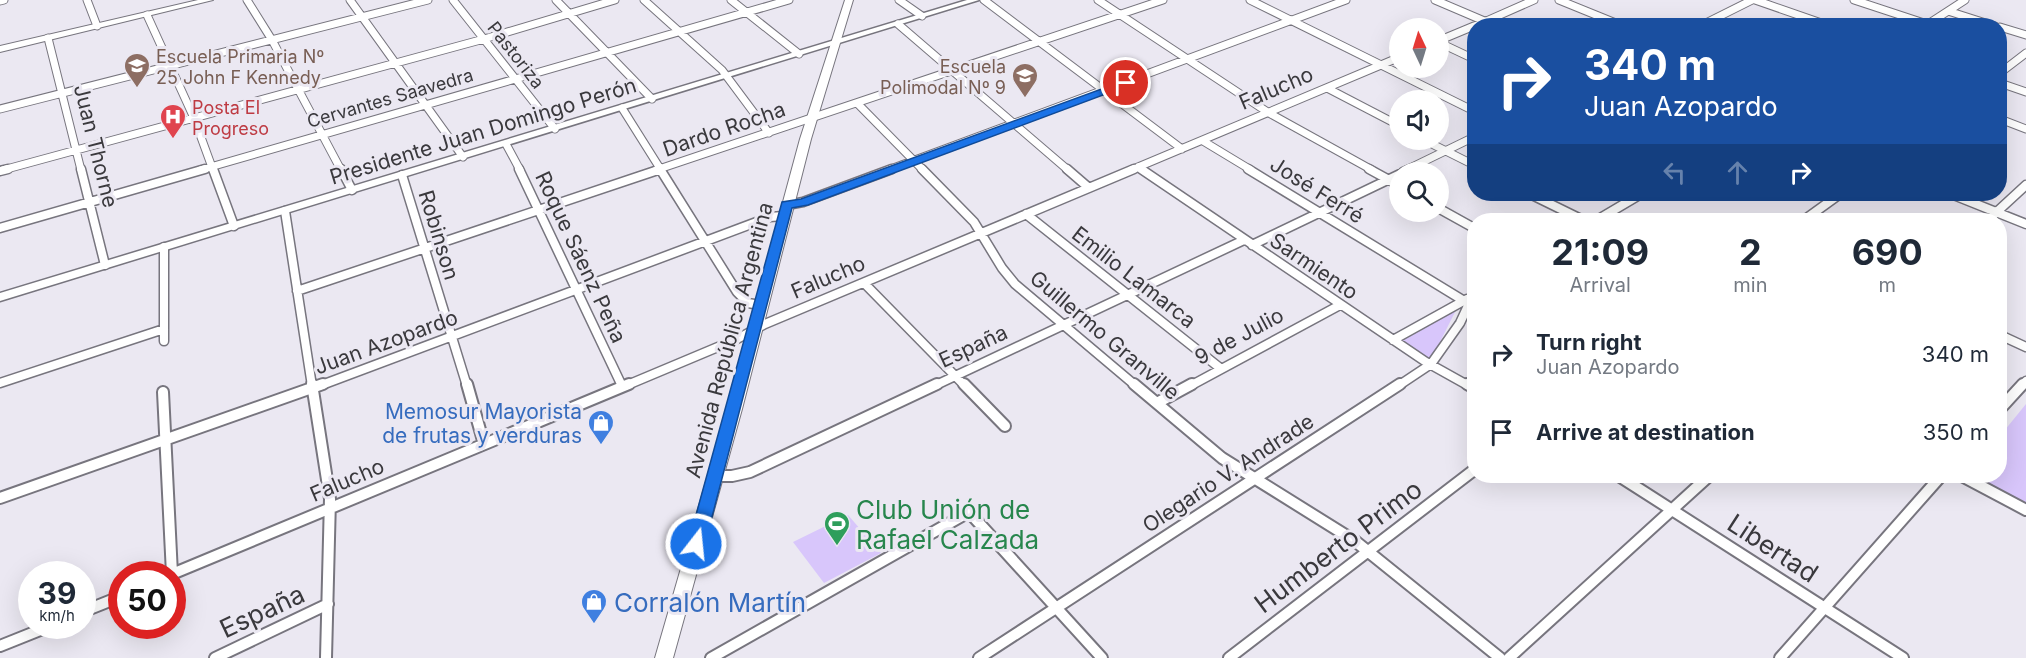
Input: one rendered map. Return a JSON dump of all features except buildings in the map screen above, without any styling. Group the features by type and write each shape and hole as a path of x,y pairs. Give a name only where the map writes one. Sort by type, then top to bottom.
{"main road":[{"path":"0,49 209,0"},
{"name":"Avenida República Argentina","path":"664,658 716,476 785,211 834,43 849,0"}],"street":[{"path":"0,1 4,0"},
{"path":"87,0 97,26"},
{"path":"247,0 272,40 352,190"},
{"path":"350,0 463,157"},
{"path":"0,109 428,0"},
{"name":"Pastoriza","path":"453,0 555,129"},
{"path":"556,0 652,99"},
{"path":"0,171 484,39 615,0"},
{"path":"644,0 725,75 769,133"},
{"path":"732,0 799,54"},
{"name":"Cervantes Saavedra","path":"0,228 789,0"},
{"path":"899,0 922,16"},
{"name":"Presidente Juan Domingo Perón","path":"0,297 975,0"},
{"path":"984,0 1182,149"},
{"path":"1098,0 1269,113 1388,180"},
{"name":"Dardo Rocha","path":"297,291 1163,0"},
{"path":"1250,0 1467,107"},
{"name":"Juan Azopardo","path":"0,498 453,336 705,242 803,202 916,162 1346,0"},
{"path":"1435,0 1478,18"},
{"path":"1492,18 1534,0"},
{"path":"1559,0 1603,18"},
{"path":"1717,18 1754,0 1807,18"},
{"path":"1854,0 1906,18"},
{"path":"1952,0 1962,1"},
{"path":"1937,18 1962,1"},
{"path":"1948,11 1970,18"},
{"path":"147,15 172,65 194,118 234,226"},
{"path":"898,24 1089,188"},
{"path":"1449,37 1467,29"},
{"path":"2007,29 2026,35"},
{"name":"Juan Thorne","path":"48,38 91,201 105,265"},
{"path":"1449,47 1467,56"},
{"path":"2007,68 2026,53"},
{"name":"Falucho","path":"186,568 1389,61"},
{"path":"2007,85 2026,92"},
{"path":"1327,88 1389,120"},
{"name":"Guillermo Granville","path":"857,103 982,233 1008,276 1064,325 1222,458 1343,533 1500,658"},
{"path":"622,108 743,300 760,305"},
{"path":"2007,122 2026,129"},
{"name":"España","path":"1424,162 1467,140"},
{"name":"José Ferré","path":"1203,141 1467,299"},
{"name":"Roque Sáenz Peña","path":"506,144 540,210 622,386"},
{"path":"1446,151 1467,162"},
{"name":"Sarmiento","path":"1138,167 1393,340 1467,384"},
{"name":"Robinson","path":"402,175 423,248 453,336 484,444"},
{"name":"España","path":"716,476 732,476 750,472 1126,295 1321,213 1388,180"},
{"path":"1968,201 1996,212 2026,185"},
{"path":"1544,201 1569,213"},
{"path":"1609,213 1629,201"},
{"path":"1814,213 1830,201"},
{"path":"285,211 330,508 326,658"},
{"name":"Emilio Lamarca","path":"1026,214 1220,368"},
{"path":"1449,214 1467,224"},
{"path":"2007,216 2026,224"},
{"path":"164,247 164,341"},
{"path":"864,283 1005,426"},
{"path":"1393,340 1467,303"},
{"name":"9 de Julio","path":"1157,403 1340,305"},
{"name":"Olegario V. Andrade","path":"979,658 1431,364 1436,360 1467,308"},
{"path":"0,383 164,329"},
{"path":"2007,338 2026,347"},
{"path":"2007,401 2026,381"},
{"path":"163,392 171,561"},
{"name":"Humberto Primo","path":"1229,658 1467,475"},
{"name":"Libertad","path":"1630,483 1903,658"},
{"path":"1509,658 1701,483"},
{"path":"1780,658 1935,483"},
{"path":"1975,483 2026,510"},
{"path":"711,658 969,512 1102,658"},
{"name":"España","path":"215,658 328,604"},
{"path":"0,646 18,639"}],"shaded area":[{"path":"1456,310 1432,358 1426,359 1400,342"},
{"path":"2026,404 2026,504 1987,483 2007,483 2007,427"},
{"name":"Club Unión de Rafael Calzada","path":"848,515 881,553 824,583 793,542"}],"place":[{"name":"Escuela Primaria Nº 25 John F Kennedy","path":"137,89"},
{"name":"Escuela Polimodal Nº 9","path":"1025,99"},
{"name":"Posta El Progreso","path":"173,140"},
{"name":"Memosur Mayorista de frutas y verduras","path":"601,446"},
{"name":"Club Unión de Rafael Calzada","path":"837,547"},
{"name":"Corralón Martín","path":"594,625"}],"route":[{"path":"696,544 787,205 803,202 916,162 1126,83"}]}
